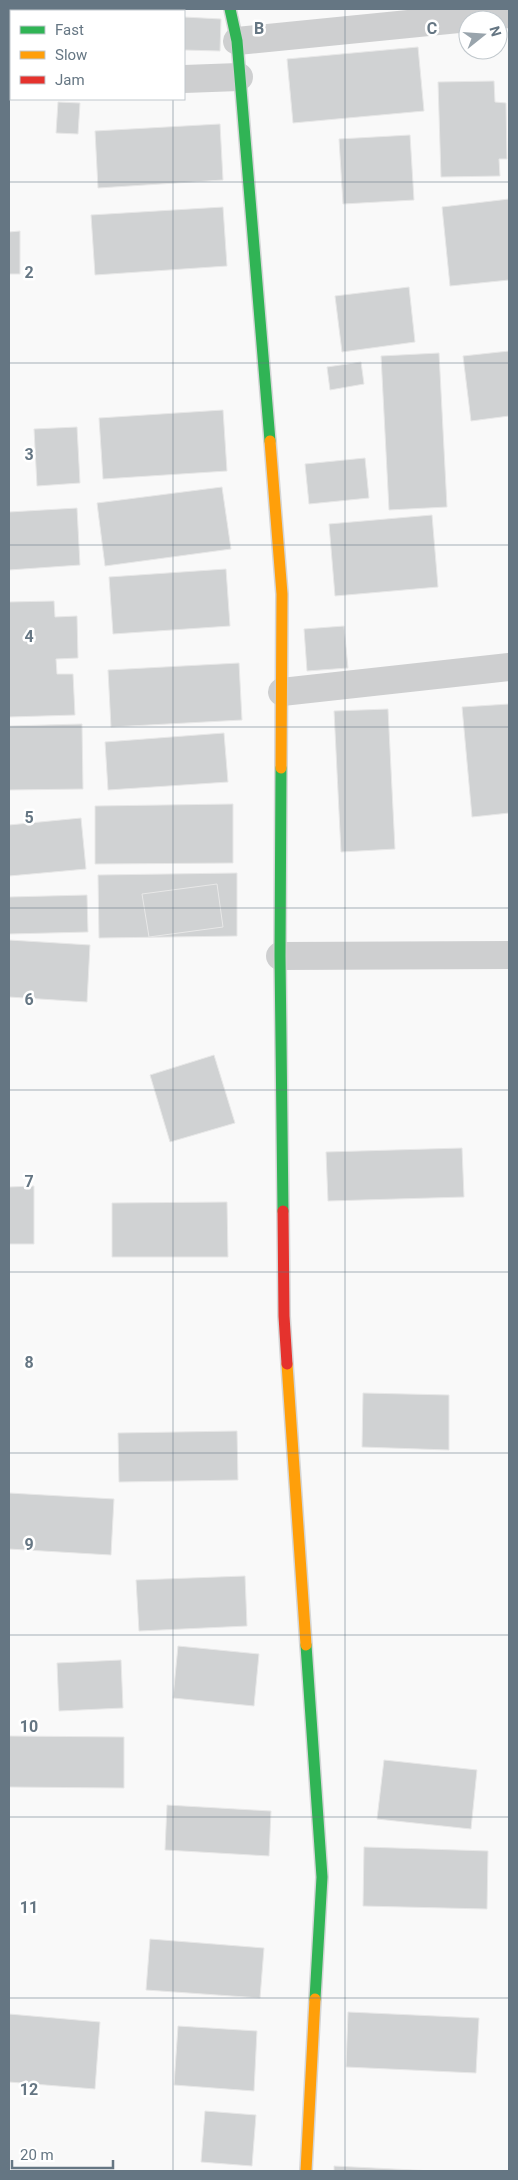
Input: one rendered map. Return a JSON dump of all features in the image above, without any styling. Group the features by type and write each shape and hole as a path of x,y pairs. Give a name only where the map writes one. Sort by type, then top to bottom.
{"street":[{"path":"230,9 237,41 282,594 280,956 284,1316 322,1877 306,2171"},
{"path":"237,41 509,14"},
{"path":"185,79 239,77"},
{"path":"282,692 509,666"},
{"path":"280,956 509,955"}],"building":[{"path":"185,17 221,19 220,51 185,50"},
{"path":"418,47 424,111 293,123 287,59"},
{"path":"494,81 495,102 506,103 507,159 499,159 500,176 441,177 438,82"},
{"path":"58,102 80,103 78,134 56,133"},
{"path":"220,124 223,180 98,188 95,131"},
{"path":"410,135 414,200 343,204 339,139"},
{"path":"509,199 509,280 450,286 442,207"},
{"path":"223,207 227,266 95,275 91,215"},
{"path":"20,231 20,274 9,274 9,232"},
{"path":"409,287 415,342 342,352 335,296"},
{"path":"509,351 509,416 471,421 463,356"},
{"path":"439,353 447,507 389,510 381,356"},
{"path":"361,362 364,384 330,390 327,367"},
{"path":"223,410 227,471 103,479 99,418"},
{"path":"77,427 80,483 37,486 34,429"},
{"path":"365,458 369,498 309,504 305,464"},
{"path":"222,487 231,549 105,566 97,503"},
{"path":"77,508 80,565 9,570 9,512"},
{"path":"432,515 438,587 335,596 329,524"},
{"path":"226,569 230,626 113,634 109,577"},
{"path":"54,601 55,617 77,616 78,658 56,659 57,674 73,674 75,715 9,717 9,602"},
{"path":"344,626 348,668 307,671 304,629"},
{"path":"239,663 242,720 111,727 108,670"},
{"path":"509,704 509,813 472,817 462,707"},
{"path":"388,709 395,849 341,852 334,711"},
{"path":"82,724 83,789 9,790 9,726"},
{"path":"224,733 228,782 108,790 105,742"},
{"path":"233,804 233,863 95,864 95,806"},
{"path":"81,818 86,869 9,876 9,825"},
{"path":"237,873 237,936 99,938 98,875"},
{"path":"217,884 223,927 149,937 142,894"},
{"path":"87,895 88,932 9,934 9,897"},
{"path":"9,940 90,945 87,1002 9,997"},
{"path":"214,1055 235,1123 170,1142 150,1075"},
{"path":"462,1148 464,1197 328,1201 326,1152"},
{"path":"34,1186 34,1244 9,1244 9,1187"},
{"path":"227,1202 228,1257 112,1257 112,1203"},
{"path":"363,1393 449,1395 449,1450 362,1447"},
{"path":"237,1431 238,1480 119,1482 118,1433"},
{"path":"9,1493 114,1499 111,1555 9,1549"},
{"path":"245,1576 247,1626 139,1631 136,1580"},
{"path":"178,1646 259,1654 254,1706 173,1698"},
{"path":"121,1660 123,1708 59,1711 57,1663"},
{"path":"9,1736 124,1737 124,1788 9,1787"},
{"path":"384,1760 477,1770 471,1829 377,1819"},
{"path":"167,1805 271,1811 269,1856 165,1850"},
{"path":"364,1847 488,1851 487,1909 363,1906"},
{"path":"150,1939 264,1948 260,1998 146,1990"},
{"path":"348,2012 479,2018 476,2073 346,2067"},
{"path":"9,2014 100,2022 95,2089 9,2082"},
{"path":"178,2026 257,2031 254,2091 174,2085"},
{"path":"205,2111 256,2115 252,2166 201,2162"},
{"path":"334,2166 433,2171 334,2171"}],"traffic: fast":[{"path":"230,9 237,41 270,441"},
{"path":"281,768 280,956 283,1211"},
{"path":"306,1645 322,1877 315,1999"}],"traffic: slow":[{"path":"270,441 282,594 281,768"},
{"path":"287,1364 306,1645"},
{"path":"306,2171 315,1999"}],"traffic: jam":[{"path":"283,1211 284,1316 287,1364"}]}
